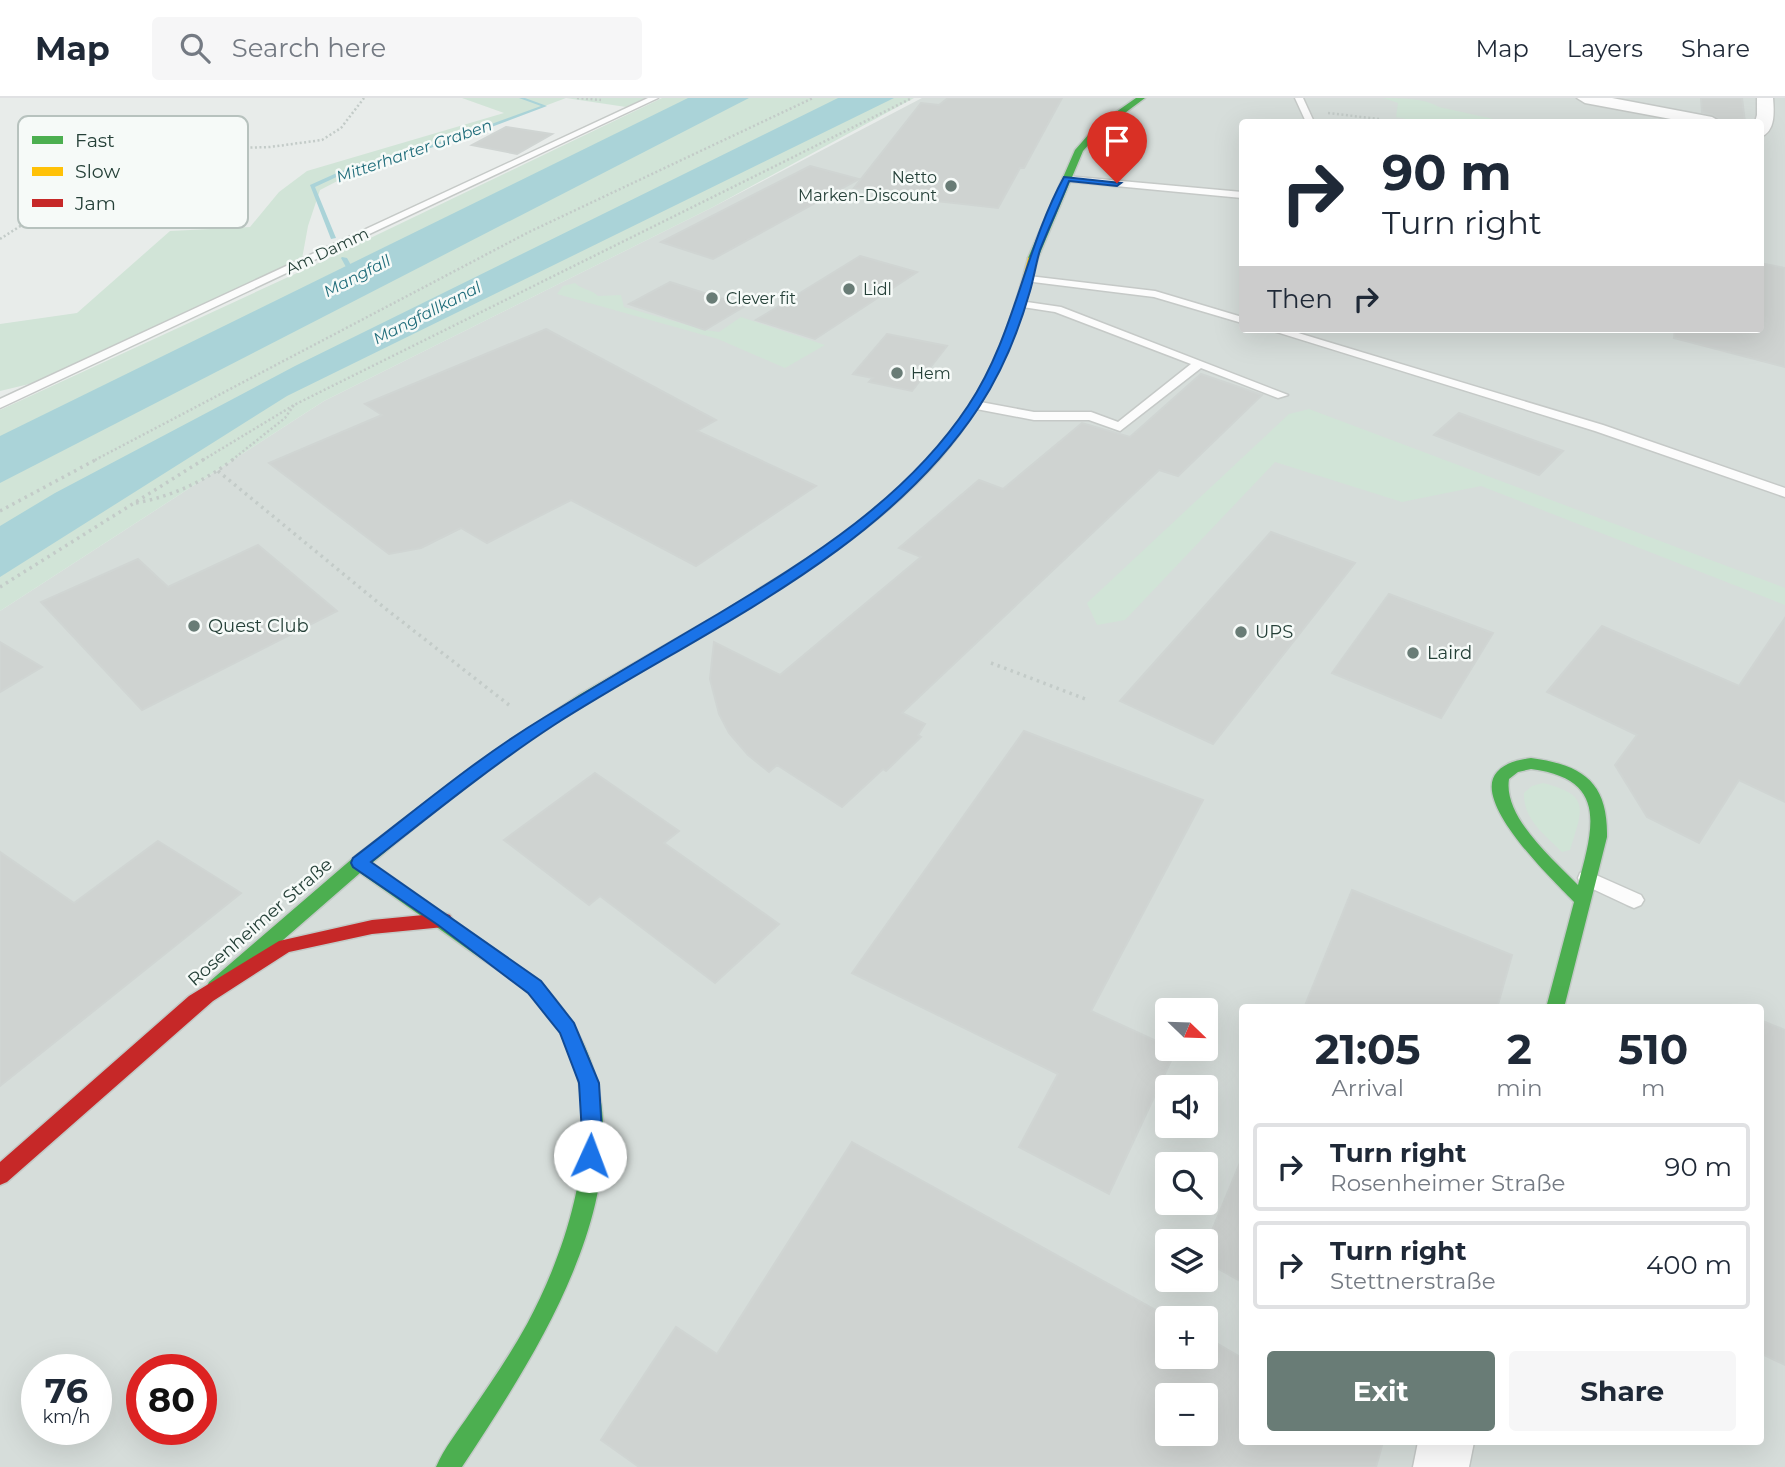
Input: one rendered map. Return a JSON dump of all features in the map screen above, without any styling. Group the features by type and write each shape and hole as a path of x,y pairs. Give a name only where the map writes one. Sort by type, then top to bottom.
{"main road":[{"name":"Rosenheimer Straße","path":"0,1175 359,863 482,767 548,722 807,566 869,519 912,481 946,444 975,405 1007,341 1035,251 1079,150 1088,139 1141,98"},
{"path":"1556,1004 1582,900 1602,816 1592,790 1581,780 1558,769 1532,763 1515,766 1502,777 1498,793 1509,815 1582,900"},
{"path":"359,863 444,920 534,987 568,1028 589,1083 592,1134 585,1199 571,1245 545,1312 507,1379 448,1467"},
{"path":"196,1002 285,946 372,927 444,920"}],"street":[{"path":"1585,98 1696,119"},
{"path":"1764,122 1765,98"},
{"path":"1441,1467 1445,1445"}],"lane":[{"name":"Am Damm","path":"0,404 654,98"},
{"path":"1300,98 1309,119"},
{"path":"1066,179 1239,195"},
{"path":"1028,279 1155,294 1239,319"},
{"path":"1020,304 1057,309 1282,394"},
{"path":"1286,333 1599,428 1785,493"},
{"path":"975,405 1034,416 1091,416 1120,427 1200,363"},
{"path":"1587,878 1634,901"}],"path":[{"path":"248,146 314,141 336,133 364,98"},
{"path":"0,511 258,372 529,232 813,98"},
{"path":"0,587 125,507 294,405 912,98"},
{"path":"1305,110 1372,119"},
{"path":"0,239 20,228"},
{"path":"125,507 167,497 218,471 292,411 294,405"},
{"path":"218,471 386,609 509,705"},
{"path":"990,663 1088,700"}],"shaded area":[{"path":"922,98 1785,98 1785,1467 0,1467 0,611 324,401 713,207"}],"green space":[{"path":"462,98 566,98 451,141 351,174 320,190 308,226 302,259 46,380 0,391 0,324 77,313 170,231 248,228 279,192 307,171 504,113"},
{"path":"566,98 645,98 626,107"},
{"path":"662,98 914,98 713,207 324,401 0,611 0,410 310,267"},
{"path":"1383,98 1419,100 1493,119 1406,119 1396,117 1398,103"},
{"path":"575,283 598,296 621,295 624,307 705,330 719,332 741,317 825,345 785,368 718,339 557,294 563,286"},
{"path":"1309,409 1785,588 1785,605 1481,486 1402,502 1275,462 1125,620 1097,625 1087,603 1289,414"},
{"path":"1543,783 1570,793 1579,806 1578,824 1570,850 1562,852 1536,826 1527,811 1524,793 1532,786"}],"water":[{"name":"Mangfall","path":"688,98 749,98 0,483 0,436"},
{"name":"Mangfallkanal","path":"838,98 894,98 287,396 0,577 0,526 55,493 295,366"}],"building":[{"path":"948,98 1062,98 1024,168 1020,168 998,208 854,188 921,103 939,105"},
{"path":"1701,98 1742,98 1745,119 1719,119 1702,112"},
{"path":"506,127 552,134 517,154 472,145"},
{"path":"810,166 859,179 713,259 661,242"},
{"name":"Lidl","path":"860,256 917,272 815,339 756,320"},
{"path":"1764,264 1785,268 1785,367 1674,338 1675,333 1764,333"},
{"path":"670,282 745,306 705,330 629,304"},
{"path":"546,329 716,420 697,431 816,486 696,566 571,500 487,543 461,528 421,548 389,554 269,463 382,415 365,404"},
{"path":"887,334 947,346 912,391 869,382 873,378 853,374"},
{"path":"1201,374 1262,395 1178,476 1159,470 902,713 925,724 918,735 921,737 886,771 883,769 842,807 777,765 769,772 748,755 729,733 719,714 710,679 714,642 780,675 921,557 899,548 979,480 1003,489 1082,423 1130,437"},
{"path":"1459,413 1563,451 1539,475 1434,435"},
{"name":"UPS","path":"1271,532 1355,563 1213,744 1120,701"},
{"path":"258,545 337,611 142,710 41,602 138,559 168,587"},
{"name":"Laird","path":"1389,594 1493,633 1441,718 1332,673"},
{"path":"1785,618 1785,802 1739,780 1699,843 1647,817 1615,765 1637,735 1547,692 1602,626 1739,686"},
{"path":"0,642 42,667 0,692"},
{"path":"1024,731 1203,800 1091,1011 1155,1040 1155,1061 1171,1061 1164,1075 1155,1075 1155,1095 1109,1194 1019,1147 1058,1074 852,973"},
{"path":"595,773 679,831 664,843 779,924 715,983 600,896 589,905 504,840"},
{"path":"158,841 241,893 0,1086 0,852 74,903"},
{"path":"1352,890 1512,955 1498,1004 1306,1004"},
{"path":"1764,1022 1785,1030 1785,1365 1764,1355"},
{"path":"852,1142 1155,1310 1155,1369 1218,1369 1218,1344 1239,1356 1239,1445 1382,1445 1376,1467 639,1467 601,1440 676,1327 717,1354"},
{"path":"1239,1165 1239,1280 1218,1269 1218,1229 1213,1229"}],"waterway":[{"name":"Mitterharter Graben","path":"333,238 312,186 341,173 455,139 545,106 521,98"},
{"name":"Mangfall","path":"344,258 354,276"}],"traffic: fast":[{"path":"1033,258 1079,150 1099,128 1141,98"},
{"path":"215,988 380,847 515,743 584,698 762,593"},
{"path":"1556,1004 1599,837 1600,811 1590,790 1573,775 1552,766 1531,764 1513,767 1501,777 1499,793 1503,806 1522,834 1582,900"},
{"path":"359,863 540,993 557,1014 577,1049 586,1073 592,1102 593,1133 586,1196 557,1288 522,1354 448,1467"}],"traffic: slow":[{"path":"762,593 820,556 879,512 933,462 955,435 974,407 1001,353 1023,297 1033,258"}],"traffic: jam":[{"path":"196,1002 285,946 372,927 444,920"},
{"path":"0,1175 215,988"}],"place":[{"name":"Netto Marken-Discount","path":"951,186"},
{"name":"Lidl","path":"849,289"},
{"name":"Clever fit","path":"712,298"},
{"name":"Hem","path":"897,373"},
{"name":"Quest Club","path":"194,626"},
{"name":"UPS","path":"1241,632"},
{"name":"Laird","path":"1413,653"}],"route":[{"path":"590,1156 592,1134 589,1083 568,1028 534,987 444,920 359,863 482,767 548,722 807,566 869,519 912,481 946,444 975,405 1007,341 1025,292 1035,251 1066,179 1117,183"}]}
